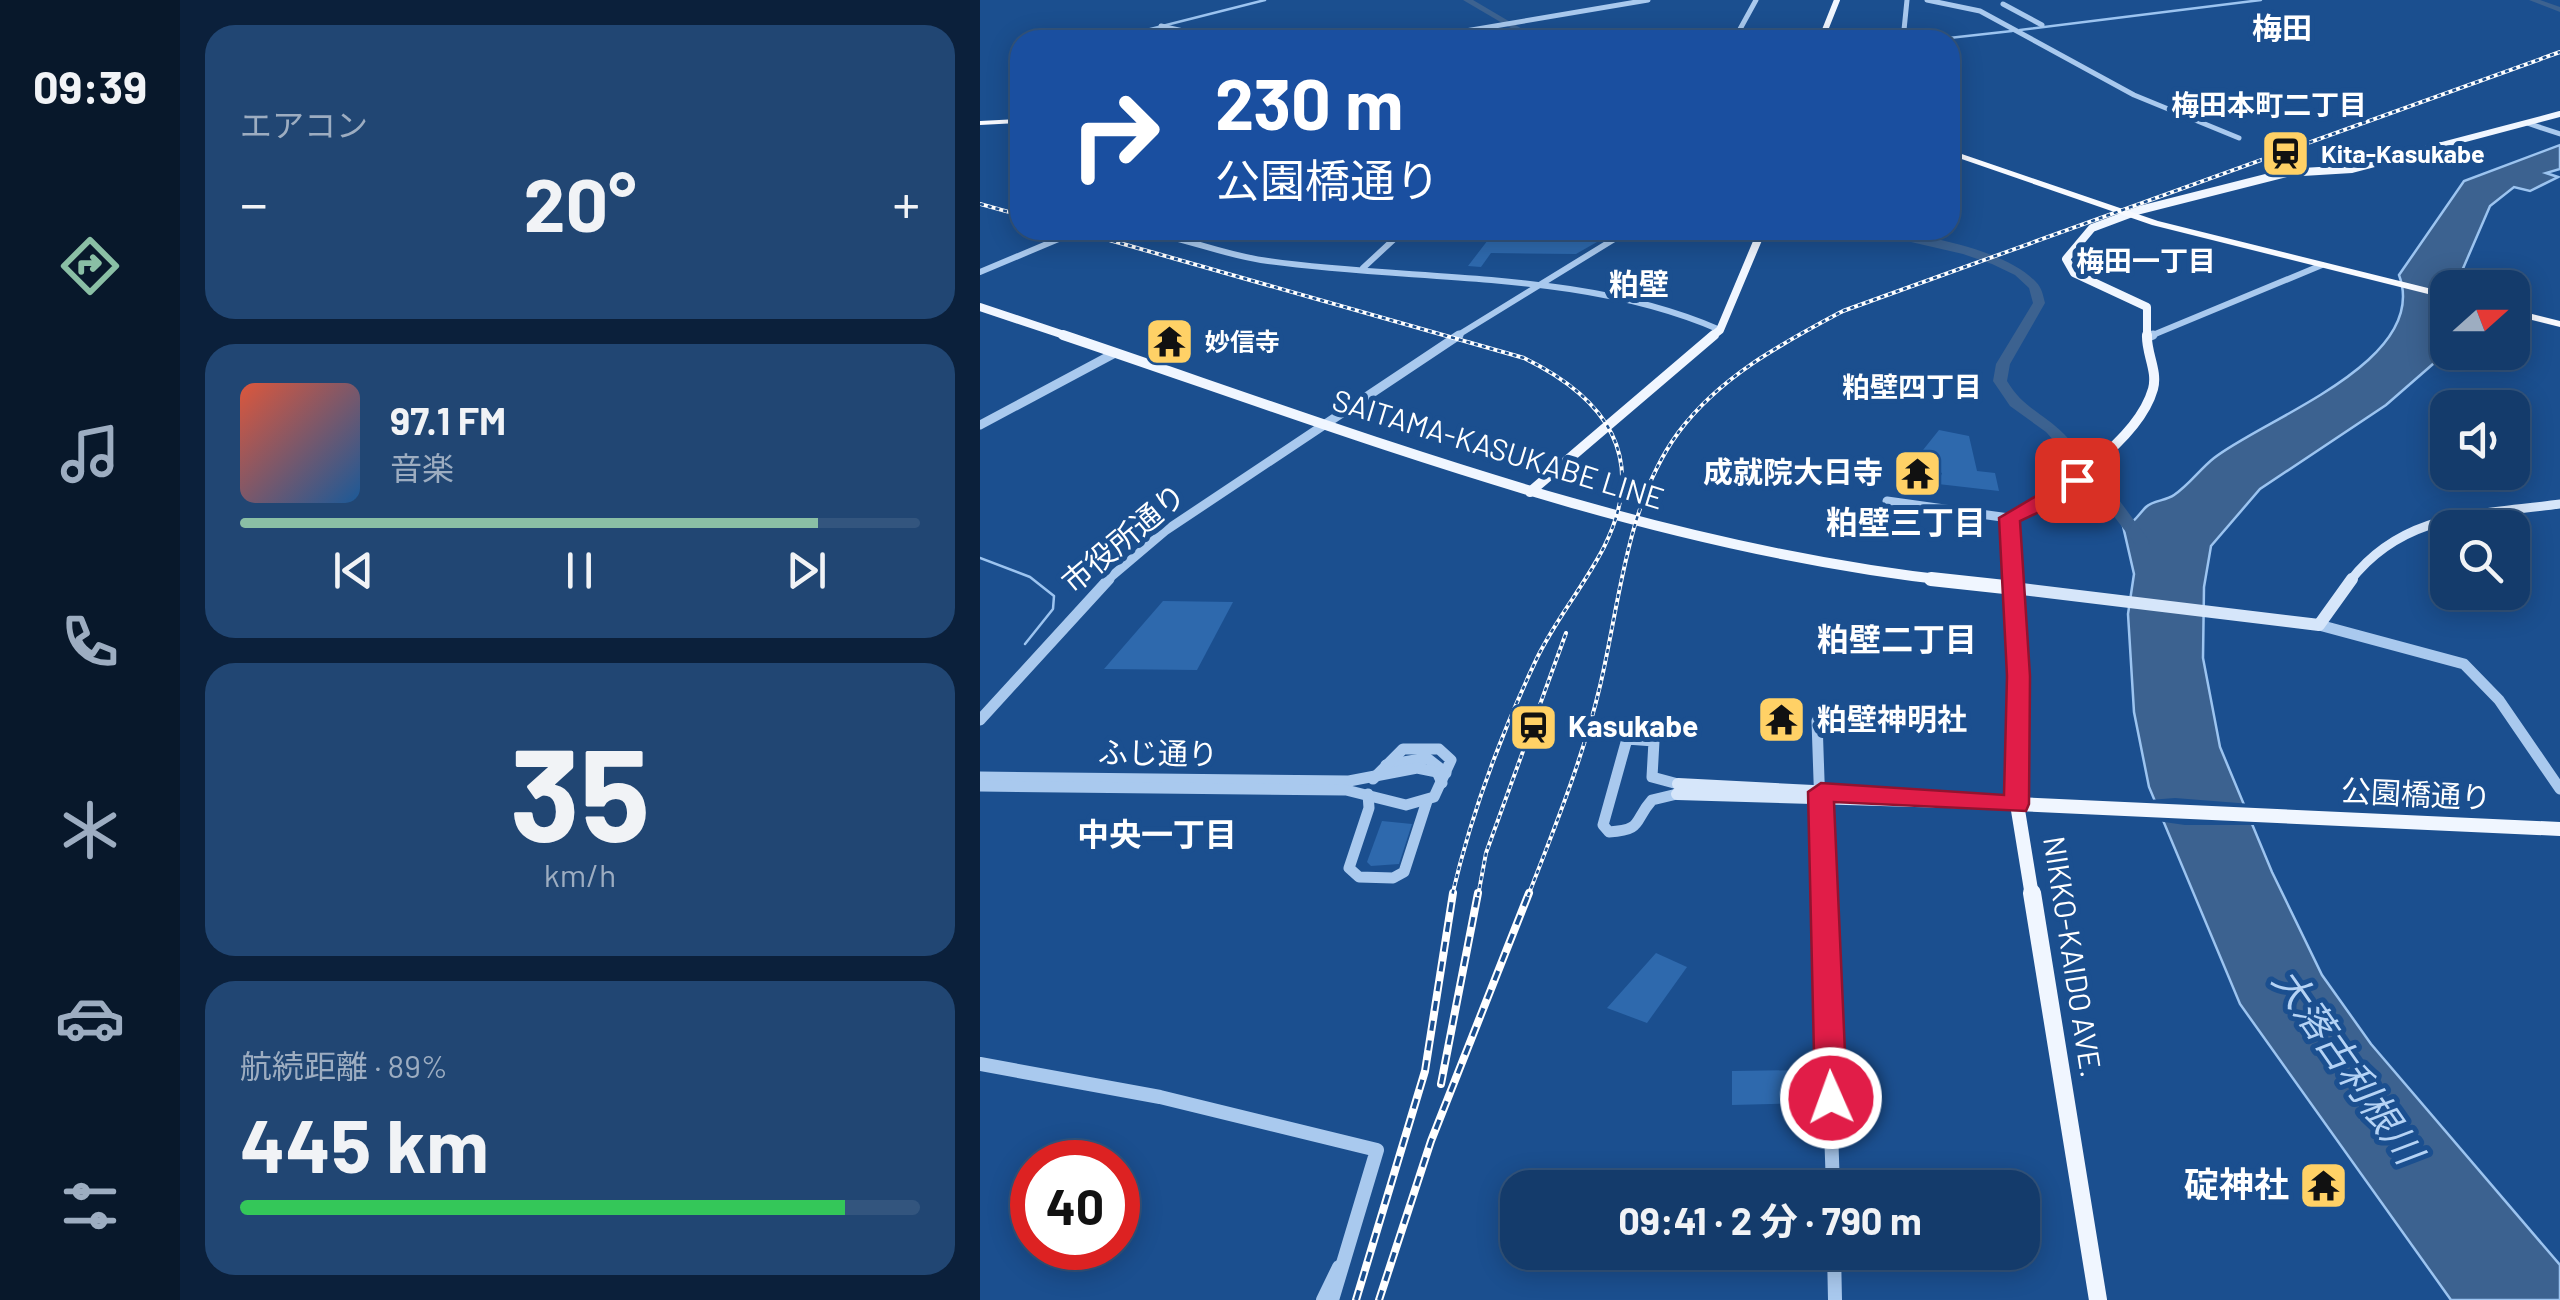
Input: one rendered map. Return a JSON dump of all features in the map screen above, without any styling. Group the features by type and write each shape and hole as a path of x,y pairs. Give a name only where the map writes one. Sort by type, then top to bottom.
{"highway":[{"path":"980,122 1010,120"},
{"path":"1960,154 2137,216 2394,281"},
{"path":"2137,216 2430,290"},
{"path":"2530,314 2560,322"}],"main road":[{"path":"1825,30 1837,0"},
{"path":"2009,518 2056,496 2080,476 2149,399 2154,371 2148,337 2151,315 2143,303 2068,267 2068,256 2096,226 2286,173 2352,169 2560,114"},
{"path":"1530,492 1720,330 1758,240"},
{"name":"SAITAMA-KASUKABE LINE","path":"980,307 1530,492 1850,570 2014,588"},
{"path":"2014,588 2320,625 2373,554 2400,535 2474,516 2560,504"},
{"name":"NIKKO-KAIDO AVE.","path":"2009,518 2014,588 2016,804 2098,1300"},
{"path":"1678,789 2016,804"},
{"name":"公園橋通り","path":"2016,804 2560,829"}],"street":[{"path":"1468,30 1648,0"},
{"path":"1740,30 1756,0"},
{"path":"1904,30 1908,0"},
{"path":"1927,0 1980,12 2122,88 2239,138"},
{"path":"2002,4 2042,26"},
{"path":"1161,26 1179,30"},
{"path":"2532,124 2560,134"},
{"path":"980,272 1056,240"},
{"path":"1183,240 1264,261 1535,286 1680,312 1720,330"},
{"path":"1363,268 1393,240"},
{"name":"市役所通り","path":"980,720 1076,610 1133,556 1192,511 1535,286 1612,240"},
{"path":"2148,337 2322,265"},
{"path":"980,425 1115,353"},
{"path":"1887,501 2009,518"},
{"path":"2320,625 2464,664 2499,700 2560,789"},
{"path":"1817,721 1832,1170"},
{"path":"1641,736 1654,741 1650,773 1678,789 1652,798 1642,809 1640,823 1629,831 1609,832 1603,825 1628,739 1641,736"},
{"path":"1368,794 1370,808 1349,868 1360,878 1392,878 1404,872 1428,800 1451,760 1448,754 1433,748 1396,750 1373,779"},
{"path":"1334,785 1424,768 1444,778"},
{"name":"ふじ通り","path":"980,776 1334,785"},
{"path":"1334,785 1406,805 1428,800"},
{"name":"ふじ通り","path":"980,786 1334,785"},
{"path":"980,1064 1160,1097 1377,1150 1332,1300"},
{"path":"1322,1300 1340,1267"},
{"path":"1834,1270 1835,1300"}],"shaded area":[{"path":"1488,240 1600,240 1576,254 1491,253 1481,267 1468,266"},
{"path":"1939,430 1969,436 1977,471 1995,473 1999,491 1938,484 1942,473 1921,467 1923,463 1915,460"},
{"path":"1163,601 1233,602 1197,670 1104,669"},
{"path":"1382,821 1412,824 1399,864 1371,866 1367,862"},
{"path":"1656,953 1687,967 1647,1023 1607,1008"},
{"path":"1806,1070 1808,1103 1732,1105 1732,1071"}],"water":[{"name":"大落古利根川","path":"2560,145 2560,169 2546,173 2558,177 2530,191 2514,187 2490,206 2462,270 2430,270 2430,367 2386,405 2260,489 2211,546 2204,587 2203,658 2220,747 2272,872 2322,975 2371,1044 2560,1265 2560,1300 2451,1300 2240,1004 2149,787 2134,712 2128,614 2134,574 2123,526 2134,521 2149,505 2171,497 2214,458 2338,384 2368,360 2391,334 2402,306 2399,275 2464,181"}],"pier":[{"path":"2175,798 2251,804 2259,825 2157,821 2149,800"}],"waterway":[{"path":"1146,30 1265,0"},
{"path":"1467,0 1520,30"},
{"path":"2020,30 2261,0"},
{"path":"2533,0 2560,10"},
{"path":"1960,37 2012,31"},
{"path":"1916,240 1996,261 2019,273 2034,287 2039,303 2003,364 2000,381 2022,410 2051,429 2071,450 2142,542"},
{"path":"980,558 1030,577 1054,596 1053,609 1025,644"}],"railway":[{"path":"1528,896 1585,739 1627,555 1647,491 1678,433 1713,394 1776,349 1843,311 2560,52"},
{"path":"980,204 1010,212"},
{"path":"1109,240 1524,358 1577,392 1612,434 1620,458 1622,485 1617,515 1604,547 1537,658 1511,716 1478,805 1452,896"},
{"path":"1478,896 1486,853 1566,633"},
{"path":"1356,1300 1425,1071 1453,893"},
{"path":"1441,1084 1478,893"},
{"path":"1379,1300 1431,1141 1529,893"}],"place":[{"name":"Kita-Kasukabe","path":"2286,154"},
{"name":"妙信寺","path":"1170,342"},
{"name":"成就院大日寺","path":"1918,473"},
{"name":"粕壁神明社","path":"1782,720"},
{"name":"Kasukabe","path":"1533,727"},
{"name":"碇神社","path":"2324,1185"}],"district":[{"name":"梅田","path":"2282,29"},
{"name":"梅田本町二丁目","path":"2269,105"},
{"name":"梅田一丁目","path":"2146,261"},
{"name":"粕壁","path":"1639,285"},
{"name":"粕壁四丁目","path":"1912,387"},
{"name":"粕壁三丁目","path":"1906,523"},
{"name":"粕壁二丁目","path":"1897,640"},
{"name":"中央一丁目","path":"1157,835"}],"route":[{"path":"1831,1098 1821,792 2016,804 2018,676 2009,518 2056,496 2077,480"}]}
